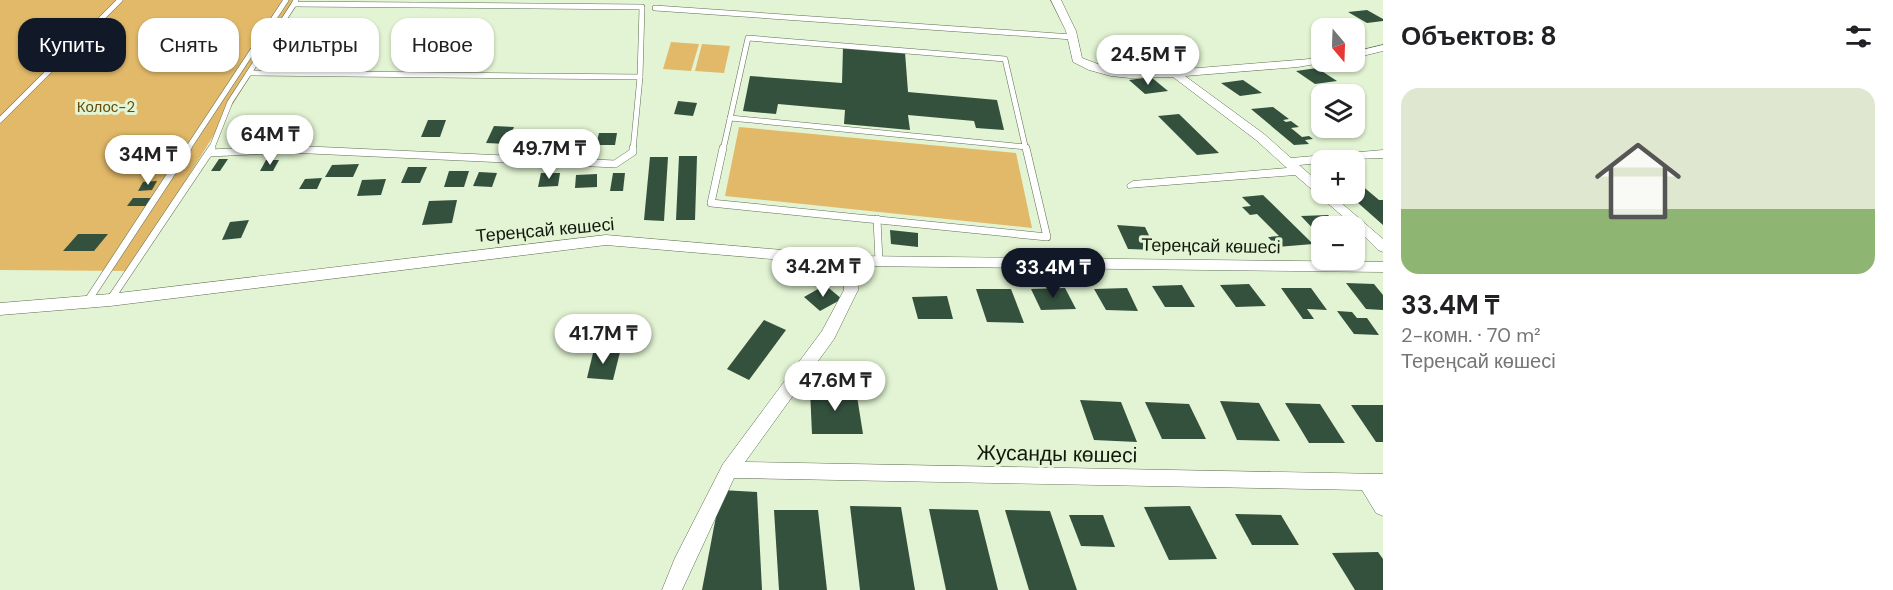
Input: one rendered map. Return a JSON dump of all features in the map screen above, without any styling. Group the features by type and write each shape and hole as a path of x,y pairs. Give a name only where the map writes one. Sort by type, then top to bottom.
{"street":[{"path":"1056,0 1072,37 1077,60 1099,71 1176,74 1311,62"},
{"path":"1365,52 1383,48"},
{"path":"1176,74 1260,137 1311,182"},
{"path":"1133,185 1294,167 1383,154"},
{"path":"1335,204 1383,247"},
{"name":"Тереңсай көшесі","path":"0,309 110,300 606,240 850,261 1383,267"},
{"path":"672,590 729,470 828,335 851,290 850,261"},
{"name":"Жусанды көшесі","path":"729,470 1375,482"},
{"path":"1375,482 1383,507"}],"lane":[{"path":"0,120 120,0"},
{"path":"87,302 286,0"},
{"path":"110,300 210,153 230,102 295,2 642,7 640,77 633,152 615,164 288,149 210,153"},
{"path":"655,8 1072,37"},
{"path":"748,38 1005,58 1026,147 1047,237 711,202 748,38"},
{"path":"249,73 640,77"},
{"path":"730,118 1026,147"},
{"path":"878,219 879,261"}],"green space":[{"name":"Колос-2","path":"0,0 297,0 286,18 251,18 253,72 130,271 0,270"},
{"path":"671,42 699,44 691,71 663,69"},
{"path":"702,44 730,46 724,73 695,71"},
{"path":"739,127 1016,153 1032,228 725,196"}],"building":[{"path":"1367,10 1383,21 1367,23 1365,18 1358,18 1348,12"},
{"path":"843,47 905,52 908,92 997,100 1004,130 976,128 974,121 908,115 910,130 844,124 845,110 778,104 776,114 743,111 750,76 842,83"},
{"path":"1311,69 1311,72 1323,72 1337,81 1315,84 1296,71"},
{"path":"1151,77 1168,91 1145,94 1129,80"},
{"path":"1243,80 1262,93 1240,96 1221,83"},
{"path":"678,101 697,103 693,116 674,114"},
{"path":"1273,107 1289,119 1283,120 1291,121 1299,127 1291,128 1302,137 1309,136 1313,139 1305,140 1309,144 1294,145 1251,109"},
{"path":"1179,114 1219,153 1197,155 1158,116"},
{"path":"428,120 446,120 440,137 421,137"},
{"path":"494,126 514,127 507,144 486,143"},
{"path":"561,129 580,130 576,141 557,140"},
{"path":"599,133 617,133 615,145 596,145"},
{"path":"679,156 697,156 695,220 676,220"},
{"path":"650,157 668,157 664,221 644,220"},
{"path":"219,159 228,159 220,171 211,171"},
{"path":"266,160 279,160 273,171 260,171"},
{"path":"359,164 353,177 325,177 332,165"},
{"path":"408,167 427,167 420,183 401,183"},
{"path":"449,171 469,171 464,187 444,187"},
{"path":"479,172 497,173 492,187 473,186"},
{"path":"541,173 560,173 558,186 538,187"},
{"path":"613,173 625,173 623,191 610,191"},
{"path":"597,174 597,187 575,188 576,175"},
{"path":"322,178 317,189 299,189 305,179"},
{"path":"386,179 381,195 357,196 362,180"},
{"path":"157,181 152,190 138,191 143,182"},
{"path":"1365,188 1379,200 1383,200 1383,225 1359,204 1365,204"},
{"path":"1263,195 1311,244 1277,247 1268,237 1279,236 1257,214 1250,215 1242,207 1251,206 1242,197"},
{"path":"133,198 151,198 146,206 127,206"},
{"path":"457,200 452,223 422,225 429,201"},
{"path":"1328,215 1329,216 1311,216 1311,227 1301,216"},
{"path":"249,220 241,238 222,240 230,222"},
{"path":"1117,225 1145,227 1156,250 1128,249"},
{"path":"890,230 918,233 918,247 891,244"},
{"path":"78,234 108,234 94,251 63,251"},
{"path":"1346,283 1374,284 1383,295 1383,310 1366,309"},
{"path":"1249,284 1266,306 1236,307 1220,285"},
{"path":"825,285 842,299 820,311 804,297"},
{"path":"1182,285 1195,307 1165,307 1152,286"},
{"path":"1065,288 1076,309 1041,310 1031,289"},
{"path":"1127,288 1138,311 1106,310 1094,289"},
{"path":"1281,288 1311,288 1327,310 1307,309 1314,319 1303,319"},
{"path":"976,289 1011,289 1024,323 987,322"},
{"path":"947,296 953,319 918,319 912,297"},
{"path":"1337,311 1352,312 1357,318 1367,318 1379,335 1354,334"},
{"path":"764,320 786,330 749,380 727,369"},
{"path":"594,349 620,352 613,380 587,378"},
{"path":"810,390 856,390 863,434 812,434"},
{"path":"1080,400 1121,402 1137,442 1094,440"},
{"path":"1220,401 1259,403 1280,441 1237,440"},
{"path":"1145,402 1189,404 1206,439 1162,439"},
{"path":"1285,403 1320,404 1345,443 1309,443"},
{"path":"1351,405 1383,405 1383,442 1376,442"},
{"path":"721,490 757,492 762,590 702,590"},
{"path":"850,506 901,507 915,590 860,590"},
{"path":"1190,506 1217,559 1169,560 1144,507"},
{"path":"929,509 978,510 998,590 946,590"},
{"path":"774,510 818,510 827,590 779,590"},
{"path":"1005,510 1050,511 1077,590 1029,590"},
{"path":"1235,514 1281,515 1299,545 1252,545"},
{"path":"1069,515 1103,515 1115,547 1081,546"},
{"path":"1378,552 1383,559 1383,590 1355,590 1332,553"}]}
